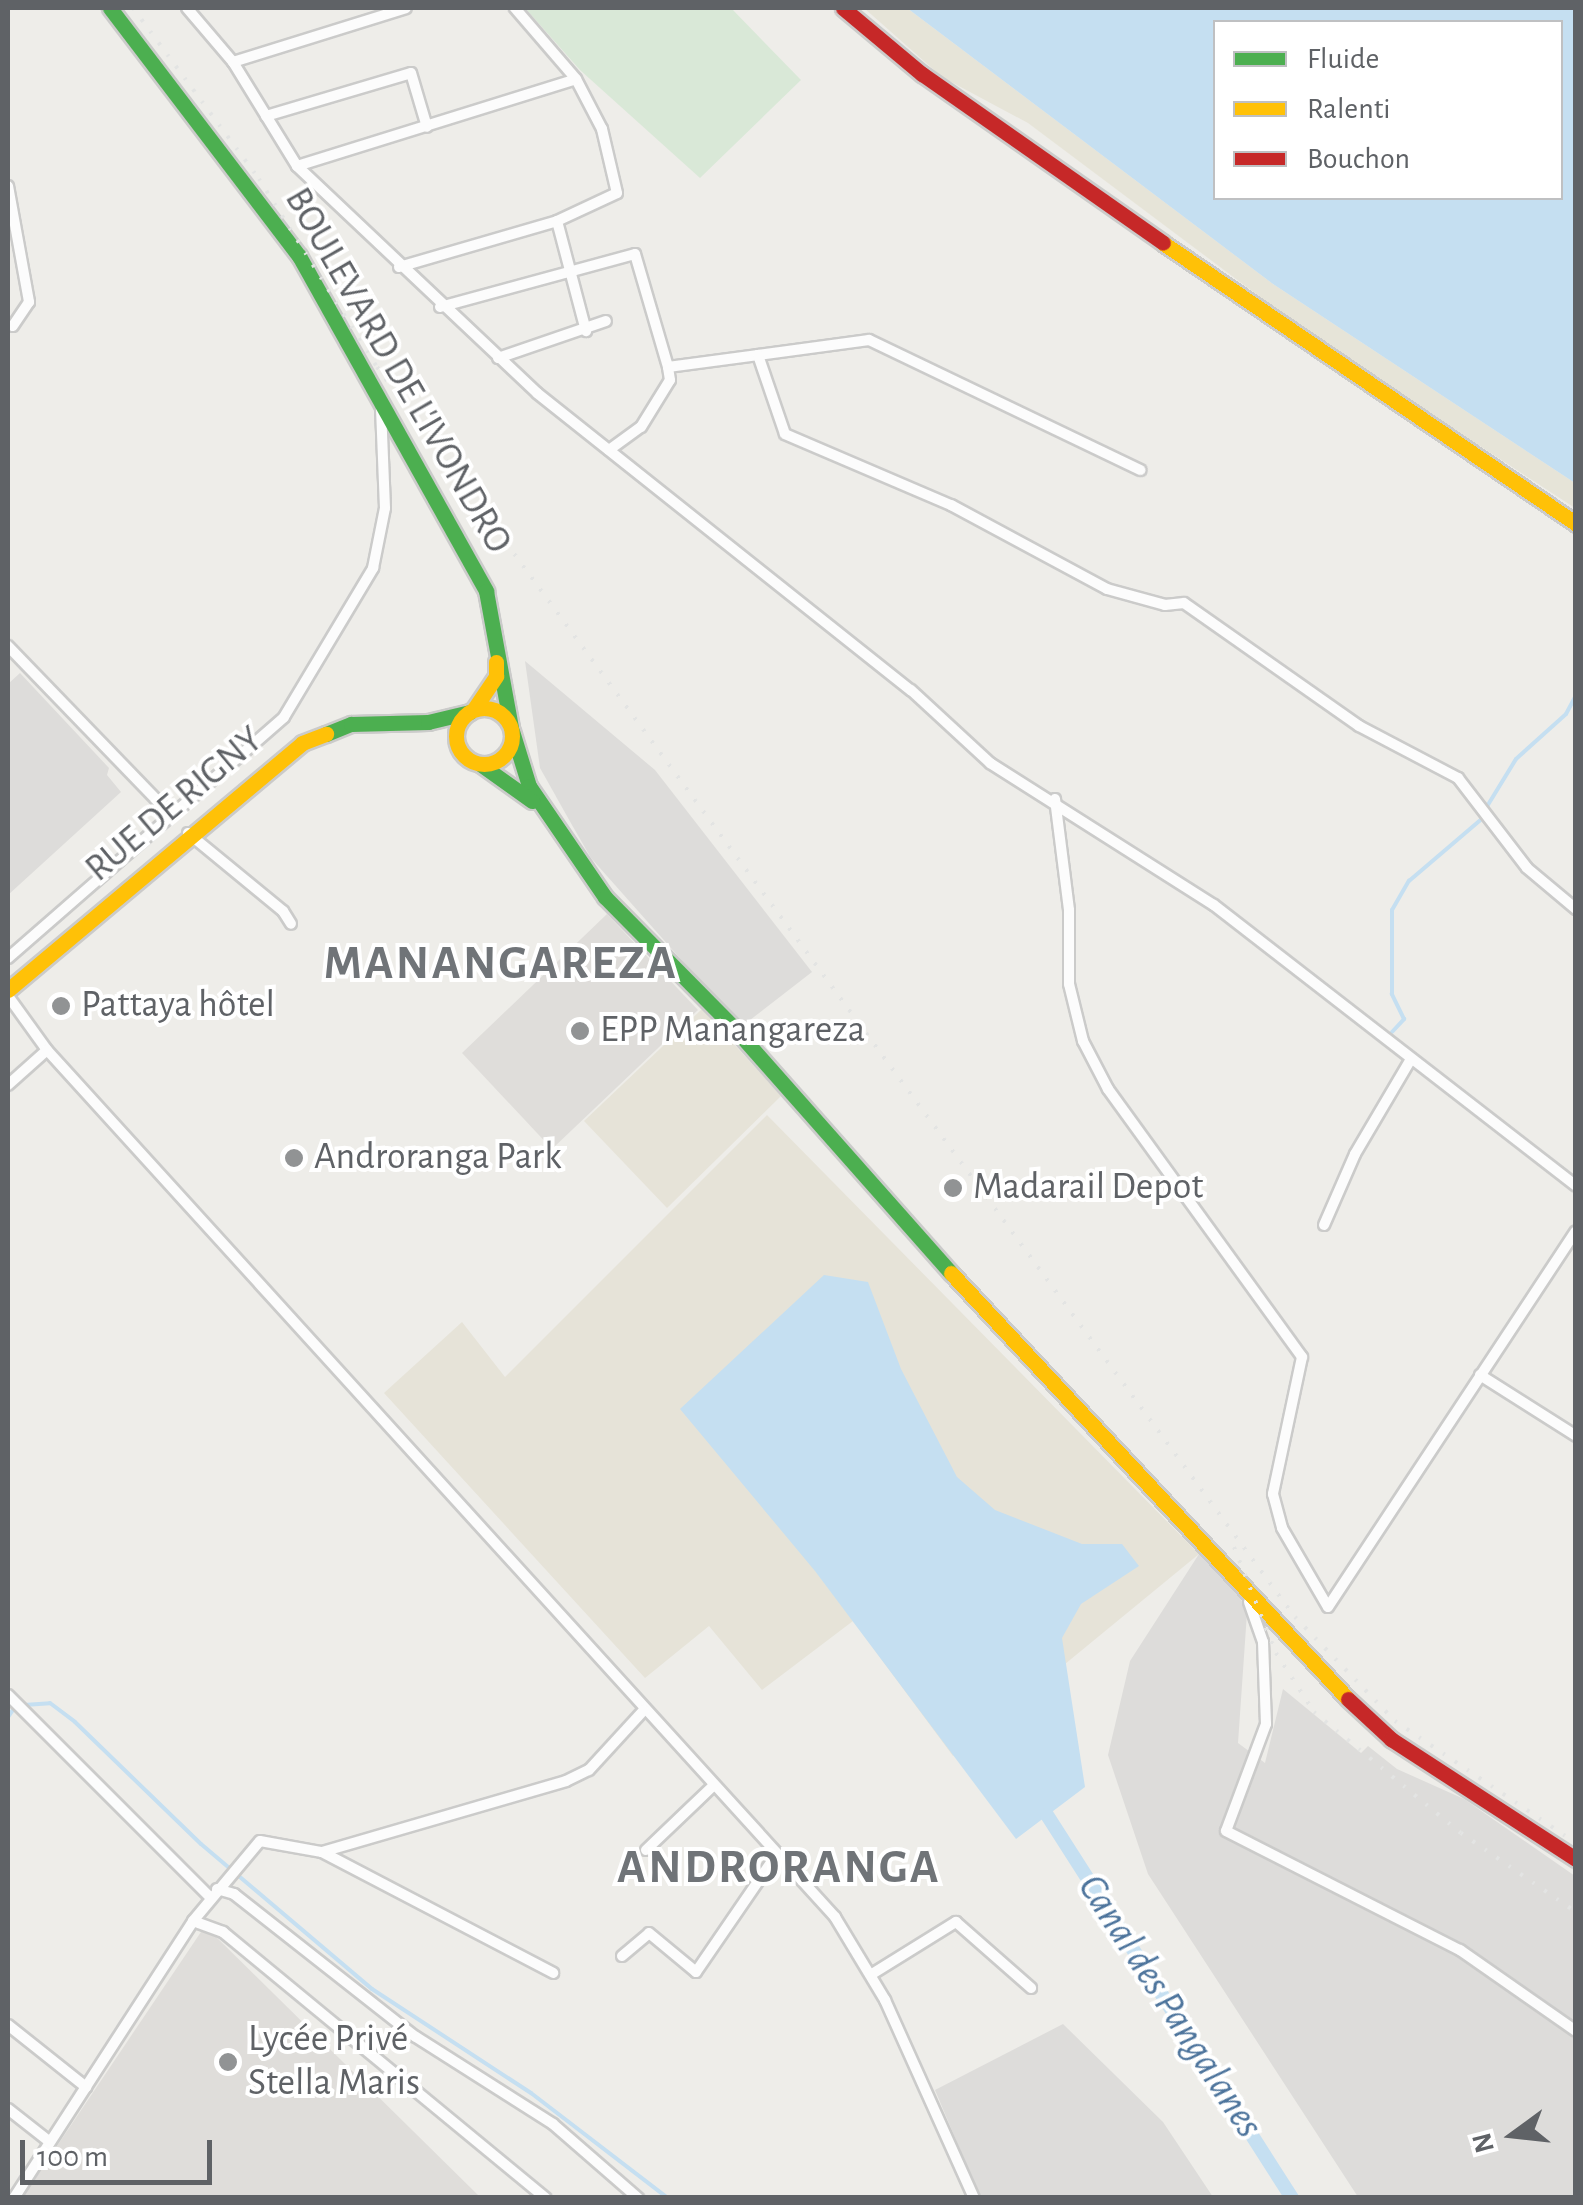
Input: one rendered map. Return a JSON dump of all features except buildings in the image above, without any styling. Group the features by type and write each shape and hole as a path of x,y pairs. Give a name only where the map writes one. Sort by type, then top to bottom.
{"main road":[{"name":"BOULEVARD DE L'IVONDRO","path":"110,8 257,193 486,591 498,636 512,729 543,811"},
{"path":"843,8 922,74 1381,396 1576,524"},
{"path":"472,710 496,710 512,729 504,757 470,759 456,736 472,710 496,676 498,636"},
{"name":"RUE DE RIGNY","path":"407,723 472,710"},
{"name":"RUE DE RIGNY","path":"8,993 187,833 318,735 370,721 407,723 433,731 470,759 503,776 543,811"},
{"path":"543,811 605,897 735,1030 793,1102 1325,1678 1391,1738 1576,1859"}],"street":[{"path":"186,8 233,62 296,166 498,358 911,690 990,764 1055,799 1214,905 1576,1186"},
{"path":"233,62 406,8"},
{"path":"398,267 557,221 618,194 602,129 576,79 515,8"},
{"path":"266,116 411,73 426,126"},
{"path":"296,166 576,79"},
{"path":"8,186 29,302 13,326 8,313"},
{"path":"557,221 586,332"},
{"path":"440,307 638,257 670,380 640,427 609,450"},
{"path":"498,358 586,332 606,321"},
{"path":"668,367 869,340 1140,470"},
{"path":"758,355 785,434 951,505 1106,589 1165,606 1184,603 1358,726 1458,778 1527,868 1576,909"},
{"path":"8,958 169,812 284,717 362,592 385,508 380,404"},
{"path":"8,646 169,812"},
{"path":"1055,799 1069,910 1068,984 1084,1042 1108,1088 1302,1357 1273,1494 1282,1528 1328,1607 1576,1231"},
{"path":"187,833 283,911 291,924"},
{"path":"8,993 47,1050 835,1917 872,1974 974,2198"},
{"path":"8,1085 47,1050"},
{"path":"1324,1225 1355,1154 1411,1059"},
{"path":"1480,1375 1576,1436"},
{"path":"1244,1586 1263,1642 1266,1724 1226,1831 1460,1950 1576,2031"},
{"path":"8,1696 216,1890 234,1894 416,2037 553,2124 638,2198"},
{"path":"322,1852 566,1781 589,1770 644,1710"},
{"path":"646,1850 713,1786"},
{"path":"14,2198 192,1921 232,1868 260,1841 322,1852 553,1973"},
{"path":"622,1956 649,1934 696,1972 776,1855"},
{"path":"192,1921 223,1932 546,2198"},
{"path":"872,1974 956,1922 1031,1988"},
{"path":"8,2026 86,2087"},
{"path":"8,2108 50,2142"}],"shaded area":[{"path":"525,661 655,770 812,972 741,1027 591,858 540,768"},
{"path":"20,673 109,768 107,775 121,792 8,895 8,684"},
{"name":"EPP Manangareza","path":"607,914 698,1010 552,1149 462,1053"},
{"path":"702,1009 781,1096 667,1208 584,1121"},
{"path":"767,1115 1199,1554 953,1756 853,1621 762,1690 709,1626 645,1678 384,1393 462,1322 505,1377"},
{"path":"1199,1554 1238,1592 1247,1613 1238,1743 1265,1763 1283,1689 1361,1753 1368,1746 1397,1769 1464,1799 1575,1876 1575,2197 1358,2197 1148,1874 1108,1755 1130,1661"},
{"name":"Lycée Privé Stella Maris","path":"205,1926 480,2197 22,2198"},
{"path":"1063,2024 1163,2122 1213,2197 980,2197 935,2090"}],"green space":[{"path":"525,8 731,8 801,80 700,178 580,70"}],"sand":[{"path":"864,8 907,8 1273,284 1575,483 1575,508 1320,342 1028,123 942,77"}],"water":[{"path":"907,8 1575,8 1575,483 1273,284"},
{"path":"824,1275 868,1282 901,1369 957,1477 995,1510 1082,1544 1122,1544 1139,1566 1081,1604 1062,1638 1085,1787 1016,1839 815,1571 680,1409"}],"waterway":[{"path":"1486,808 1516,759 1566,714 1576,695"},
{"path":"1392,1032 1404,1019 1392,994 1392,910 1409,881 1484,817"},
{"path":"24,1705 50,1703 75,1722 201,1844 372,1989 531,2093 668,2198"},
{"path":"8,1717 15,1707"},
{"name":"Canal des Pangalanes","path":"1047,1815 1292,2198"}],"railway":[{"path":"133,8 259,179 377,367 1295,1617 1395,1721 1576,1843"},
{"path":"1234,1547 1276,1653 1314,1712 1461,1833 1576,1912"}],"traffic: fast":[{"path":"110,8 299,256 486,591 511,727"},
{"path":"326,734 351,724 428,722 470,712"},
{"path":"512,731 529,786 605,897 735,1029 951,1273"},
{"path":"480,764 532,801"}],"traffic: slow":[{"path":"1163,243 1576,524"},
{"path":"474,709 496,676 496,662"},
{"path":"484,708 504,716 512,736 504,756 484,764 464,756 456,736 464,716 484,708"},
{"path":"8,990 302,743 326,734"},
{"path":"951,1273 1348,1699"}],"traffic: jam":[{"path":"843,8 922,74 1163,243"},
{"path":"1348,1699 1391,1739 1576,1859"}],"place":[{"name":"Pattaya hôtel","path":"61,1006"},
{"name":"EPP Manangareza","path":"580,1031"},
{"name":"Androranga Park","path":"294,1158"},
{"name":"Madarail Depot","path":"953,1188"},
{"name":"Lycée Privé Stella Maris","path":"228,2062"}],"district":[{"name":"MANANGAREZA","path":"501,965"},
{"name":"ANDRORANGA","path":"779,1869"}]}
